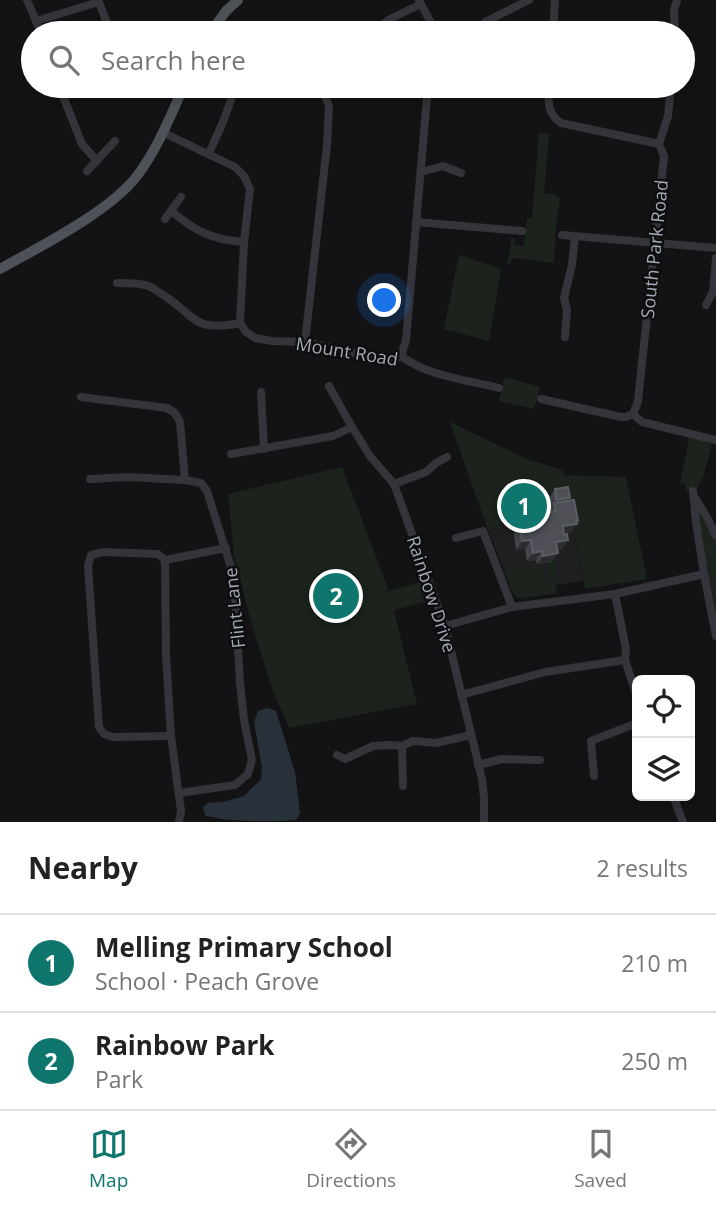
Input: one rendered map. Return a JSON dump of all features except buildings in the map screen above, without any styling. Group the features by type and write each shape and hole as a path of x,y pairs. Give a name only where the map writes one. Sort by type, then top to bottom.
{"main road":[{"path":"219,21 238,0"},
{"path":"0,269 101,208 135,178 164,133 175,98"}],"street":[{"path":"27,0 36,21 99,1 106,21"},
{"path":"487,21 529,0"},
{"path":"554,21 555,0"},
{"path":"674,21 677,0"},
{"path":"387,21 420,2 430,21"},
{"path":"64,98 82,144 97,161"},
{"path":"209,153 232,98"},
{"path":"305,342 327,145 329,106 326,98"},
{"path":"401,356 406,340 427,98"},
{"path":"548,98 549,110 561,123 659,144"},
{"name":"South Park Road","path":"633,414 638,401 664,156 659,144 668,116 670,98"},
{"path":"117,283 146,285 203,324 214,327 240,323 250,189 244,176 235,167 164,133"},
{"path":"88,171 115,141"},
{"path":"421,172 443,166 461,173"},
{"path":"165,219 181,197"},
{"path":"171,211 190,227 211,237 244,243"},
{"path":"416,222 522,231"},
{"path":"562,235 716,248"},
{"path":"565,337 567,310 564,298 572,265 575,236"},
{"path":"706,305 713,292 716,258"},
{"name":"Mount Road","path":"240,323 246,332 255,338 305,342 387,360 401,356 424,369 499,388"},
{"name":"Rainbow Drive","path":"329,386 370,456 394,484 445,626 485,797 484,822"},
{"path":"261,393 264,449"},
{"path":"80,397 167,408 172,410 180,422 185,480 128,477 90,479"},
{"path":"541,399 621,417 633,414 642,422 716,440"},
{"path":"231,454 333,436 352,427"},
{"path":"394,484 425,472 447,457"},
{"name":"Flint Lane","path":"179,793 235,785 248,774 252,760 240,683 234,577 207,491 201,483 185,480"},
{"path":"716,536 694,493 696,522 716,636"},
{"path":"696,522 708,519"},
{"path":"456,538 483,531 512,607"},
{"path":"165,560 226,548"},
{"path":"170,736 113,737 104,734 99,727 88,566 91,555 103,552 158,554 165,560 170,736 181,811 179,822"},
{"path":"445,626 512,607 615,594 704,574"},
{"path":"615,594 626,649 625,660 632,682"},
{"path":"461,695 545,672 625,660"},
{"path":"594,776 591,741 632,725"},
{"path":"337,755 345,759 373,746 402,746 413,741 436,743 471,735"},
{"path":"402,746 403,786"},
{"path":"478,765 502,759 540,760"},
{"path":"675,801 683,822"}],"shaded area":[{"path":"539,133 549,133 544,193 555,194 560,198 554,263 514,258 511,264 507,264 512,237 515,245 524,246 527,218 532,218"},
{"path":"459,255 501,269 489,341 444,329"},
{"path":"505,377 540,387 534,409 499,401"},
{"path":"450,422 526,459 563,470 583,581 556,585 557,593 522,598 513,594"},
{"path":"450,422 526,459 563,470 564,475 626,477 647,579 585,589 567,493 545,496 548,516 532,518 530,508 508,509 509,521 500,523 499,529 488,529"},
{"path":"690,434 713,440 703,478 695,491 687,491 685,484 680,483"},
{"path":"342,467 389,591 424,581 428,601 394,610 417,704 289,728 272,689 250,618 234,555 228,494"},
{"path":"694,496 716,537 716,622"},
{"path":"555,561 559,582 549,580 546,563"},
{"path":"544,565 547,583 522,586 519,569"},
{"path":"515,567 520,588 549,582 559,584 555,585 557,593 519,598 513,594 503,569"},
{"path":"267,708 276,711 295,772 300,813 296,820 235,820 205,815 203,807 208,803 244,796 261,779 262,767 254,722 258,711"}],"place":[{"name":"Melling Primary School","path":"524,506"},
{"name":"Rainbow Park","path":"336,596"}]}
